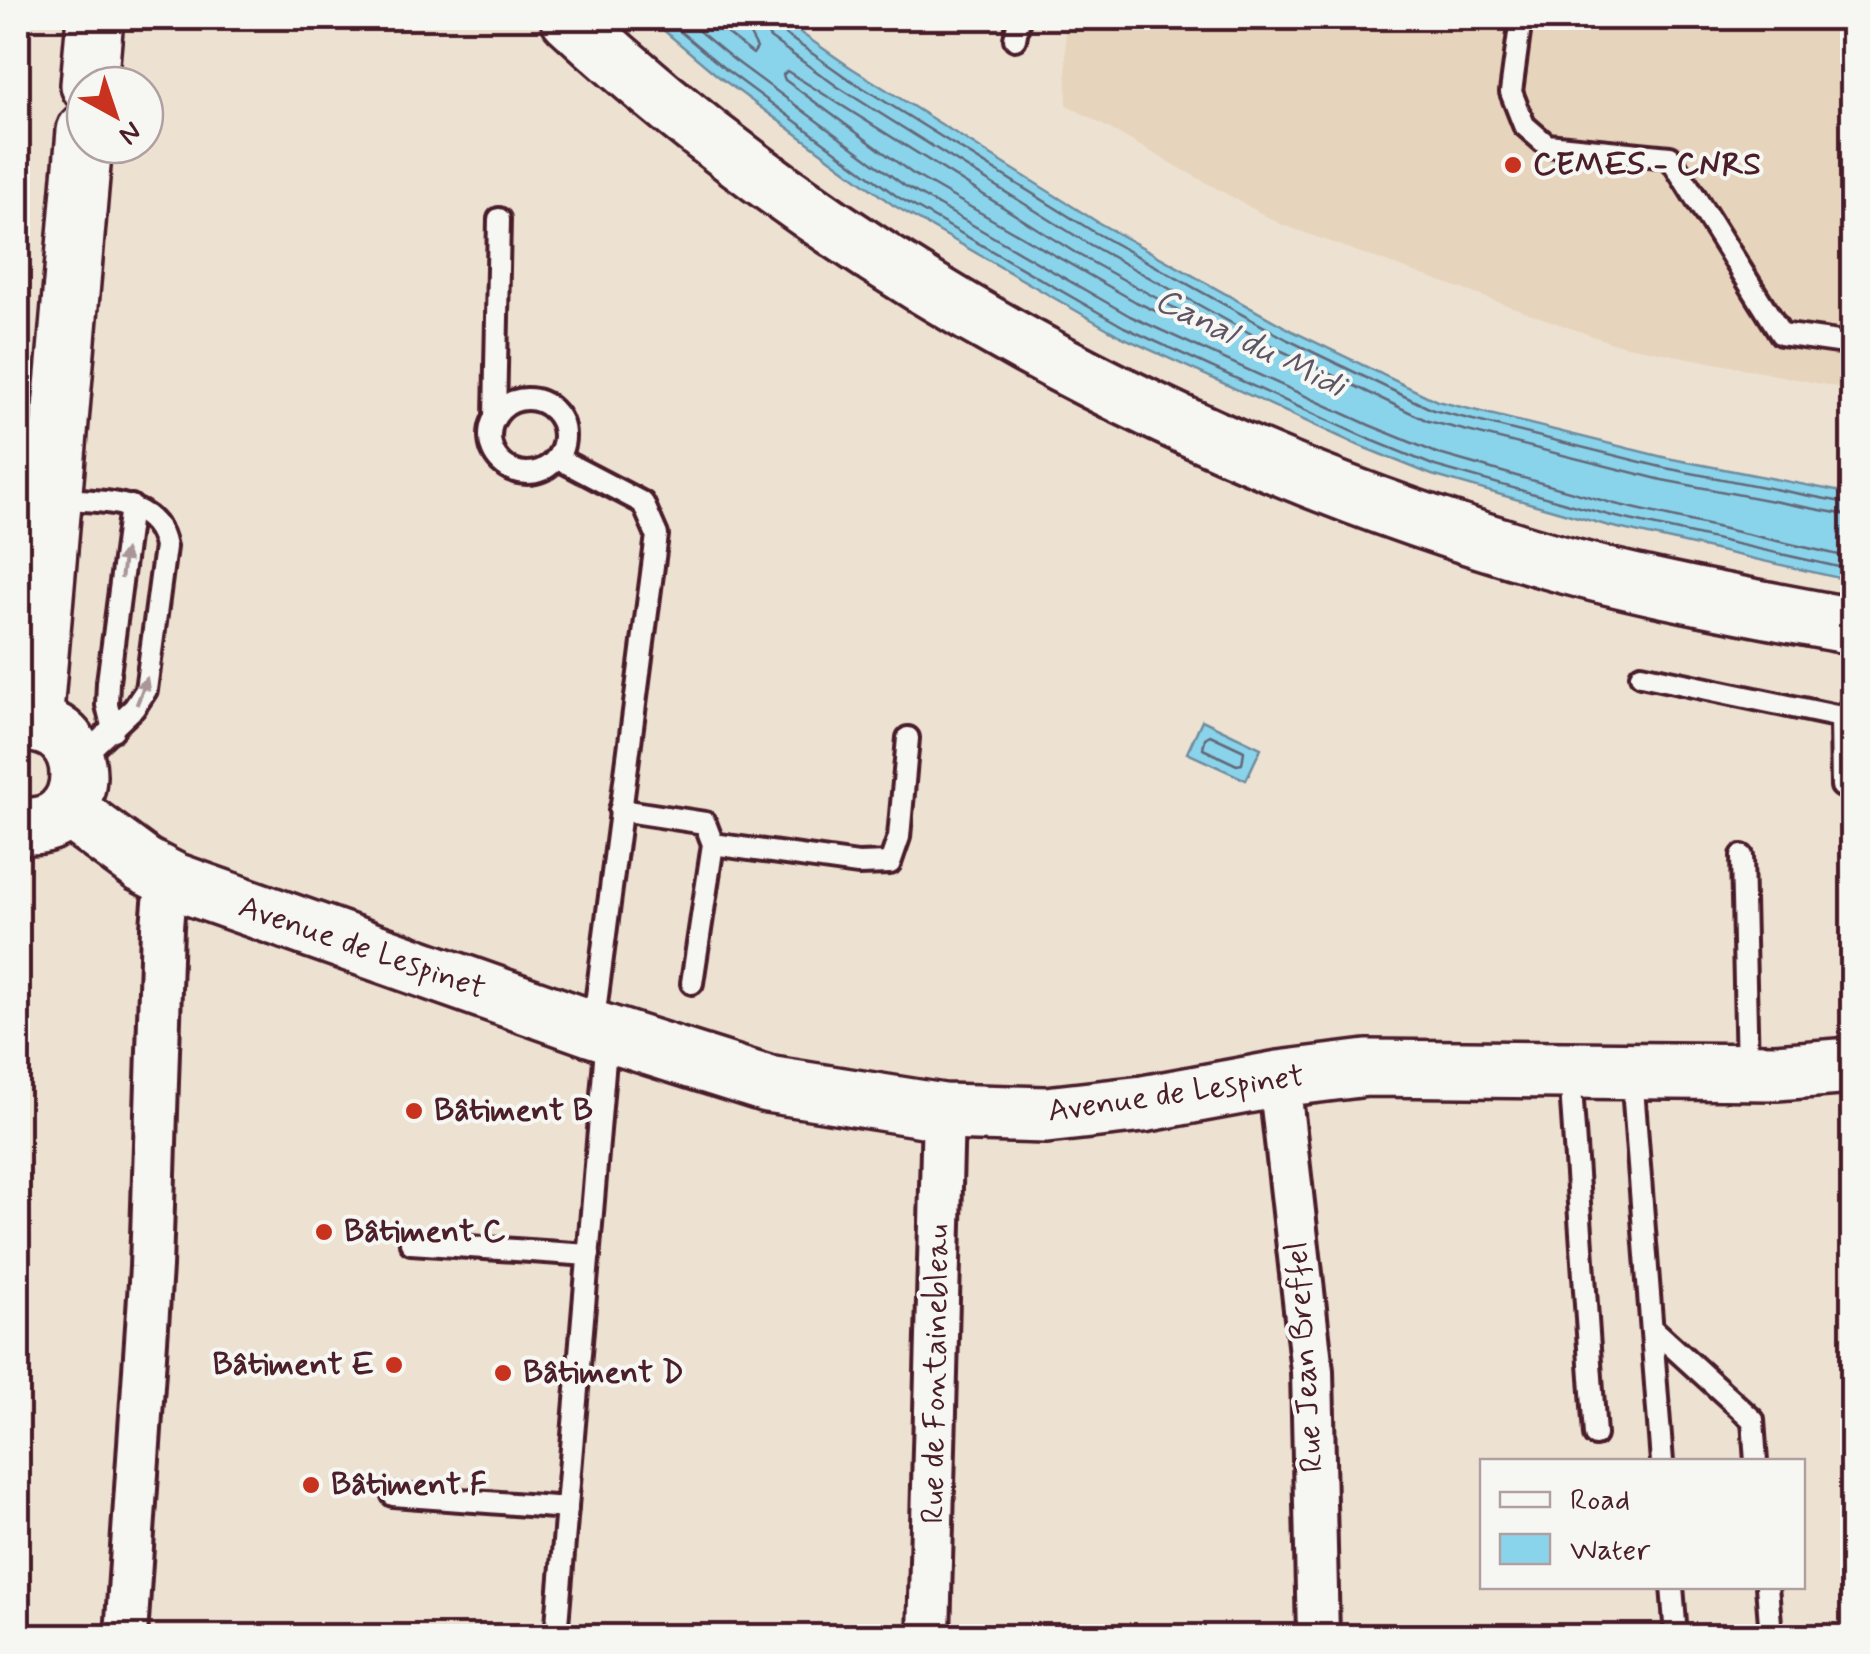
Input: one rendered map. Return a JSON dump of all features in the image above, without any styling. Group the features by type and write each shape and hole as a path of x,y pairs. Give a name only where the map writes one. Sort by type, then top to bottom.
{"street":[{"path":"91,65 95,18"},
{"path":"569,18 627,71 824,220 1028,348 1134,402 1318,483 1428,523 1553,561 1669,590 1852,626"},
{"path":"26,724 53,498 82,165"},
{"name":"Avenue de Lespinet","path":"26,724 46,727 66,740 69,781 128,855 174,881 600,1032 768,1084 943,1112 1046,1114 1142,1104 1279,1079 1399,1066 1747,1072 1808,1072 1852,1066"},
{"path":"126,1636 149,1318 162,927 164,903 174,881"},
{"name":"Rue Jean Breffel","path":"1279,1079 1312,1370 1318,1636"},
{"name":"Rue de Fontainebleau","path":"929,1636 943,1112"}],"lane":[{"path":"1521,18 1510,92 1524,126 1547,145 1670,157 1781,334 1852,344"},
{"path":"495,417 503,408 524,399 547,405 562,423 563,447 558,458 537,472 512,471 501,464 489,442 495,417 500,218"},
{"path":"556,1636 589,1255 600,1032 620,810 657,535 643,503 558,458"},
{"path":"53,498 131,506 155,520 166,547 146,690 69,781"},
{"path":"69,781 108,706 131,506"},
{"path":"1641,675 1847,712 1842,786"},
{"path":"713,844 858,864 890,863 900,837 908,738"},
{"path":"620,810 705,823 713,844 692,982"},
{"path":"1742,856 1747,1072"},
{"path":"1570,1068 1595,1435"},
{"path":"1631,1070 1662,1459"},
{"path":"411,1243 589,1255"},
{"path":"1652,1328 1752,1420 1756,1459"},
{"path":"393,1495 567,1508"},
{"path":"1672,1589 1676,1636"},
{"path":"1767,1589 1772,1636"}],"shaded area":[{"name":"CEMES - CNRS","path":"1065,18 1852,18 1852,390 1612,343 1280,224 1067,105"}],"water":[{"name":"Canal du Midi","path":"649,18 779,18 1099,223 1292,331 1437,401 1667,458 1852,494 1852,581 1609,526 1432,475 1120,336 893,205 718,76"},
{"path":"1202,720 1261,748 1246,780 1187,753"}],"place":[{"name":"CEMES - CNRS","path":"1513,165"},
{"name":"Bâtiment B","path":"414,1111"},
{"name":"Bâtiment C","path":"324,1232"},
{"name":"Bâtiment E","path":"394,1365"},
{"name":"Bâtiment D","path":"503,1373"},
{"name":"Bâtiment F","path":"311,1485"}]}
